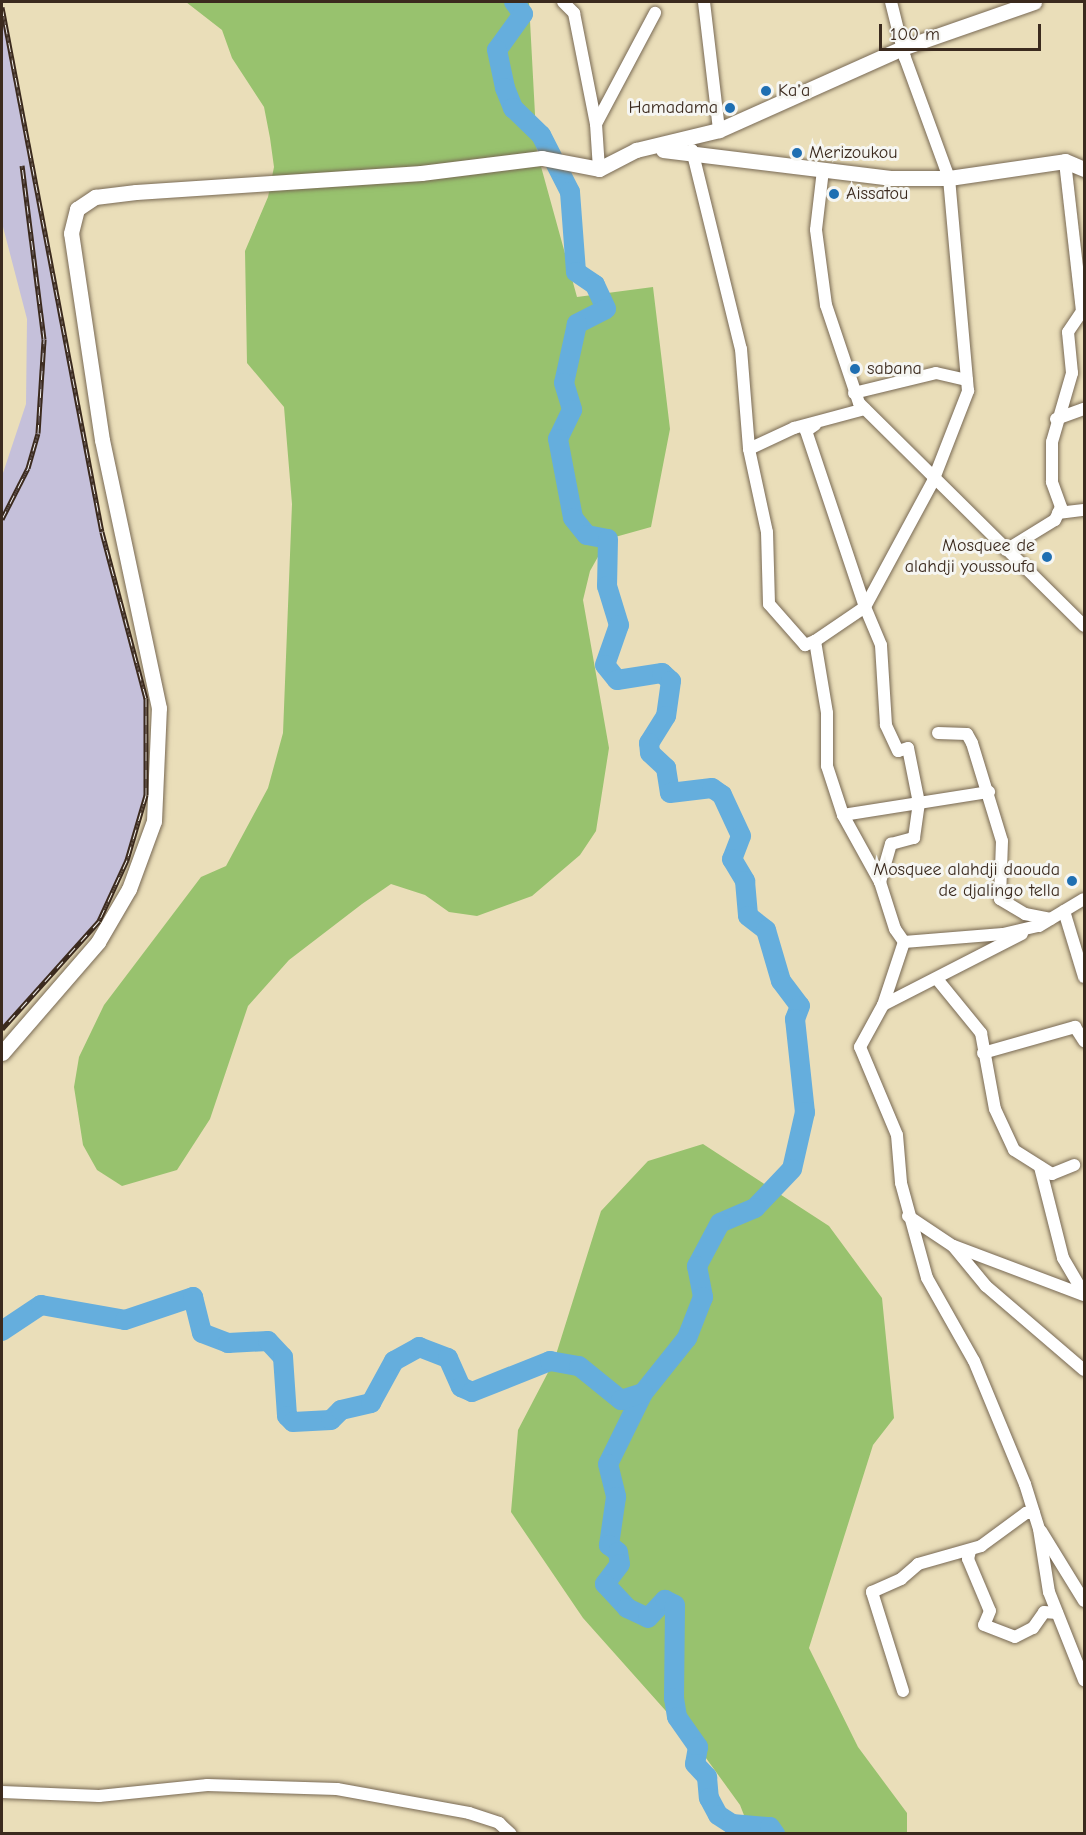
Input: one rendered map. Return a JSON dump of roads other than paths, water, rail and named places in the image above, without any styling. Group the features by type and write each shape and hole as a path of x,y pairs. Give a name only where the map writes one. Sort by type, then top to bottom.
{"street":[{"path":"563,2 574,13 596,124 598,169"},
{"path":"704,2 719,130"},
{"path":"692,150 741,349 749,449 767,532 769,604 805,645 815,641 865,607 896,558 932,473 962,412 967,380 949,178 902,48 891,2"},
{"path":"2,1053 98,942 129,889 154,821 159,708 102,440 72,216 88,200 116,195 421,173 542,158 598,169 636,150 719,130 902,48 1034,2"},
{"path":"596,124 655,13"},
{"path":"636,150 692,150 823,170 949,178 1065,161 1084,168"},
{"path":"1058,513 1050,458 1056,419 1072,373 1068,332 1082,311 1065,161"},
{"path":"823,170 816,230 826,304 854,393 865,409 1084,626"},
{"path":"854,393 936,374 967,380"},
{"path":"749,449 865,409"},
{"path":"1056,419 1084,409"},
{"path":"815,425 806,431 865,607 881,645 886,725 898,751 908,748 919,803 914,838 891,844 880,882"},
{"path":"1006,550 1058,513 1084,510"},
{"path":"815,641 827,713 827,766 843,815 880,882 904,942 883,1005 861,1047 897,1135 909,1216 927,1278 974,1361 1034,1513 1057,1613 1084,1680"},
{"path":"938,733 967,734 989,792 1002,841 999,897 1025,914 1052,919"},
{"path":"843,815 989,792"},
{"path":"883,1005 1039,926 1084,899"},
{"path":"1064,911 1084,977"},
{"path":"904,942 1039,926"},
{"path":"937,979 976,1025 1008,1139 1039,1166 1059,1174 1074,1165"},
{"path":"983,1053 1075,1027 1084,1041"},
{"path":"1039,1166 1063,1258 1084,1294"},
{"path":"909,1216 953,1246 1084,1294"},
{"path":"953,1246 986,1286 1084,1370"},
{"path":"903,1691 872,1592 918,1564 970,1551 1026,1513 1034,1513"},
{"path":"1039,1529 1084,1601"},
{"path":"970,1551 968,1559 990,1611 984,1625 1015,1637 1033,1628 1044,1612 1057,1613"},
{"path":"2,1792 99,1796 207,1785 337,1789 469,1813 499,1823 511,1833"}],"waterway":[{"path":"514,2 523,14 497,50 505,88 513,108 541,135 570,192 576,272 595,285 606,309 577,324 564,383 572,410 558,439 573,518 587,535 608,539 607,586 619,625 605,665 617,680 662,673 671,681 666,716 649,743 650,753 666,768 670,793 712,788 722,795 741,836 732,859 745,881 748,916 766,930 781,981 800,1006 795,1019 805,1112 792,1169 755,1208 720,1223 697,1266 703,1297 687,1338 643,1393 608,1464 616,1497 609,1545 618,1552 620,1564 605,1584 627,1608 648,1618 665,1600 675,1605 674,1698 677,1717 698,1747 695,1764 707,1777 709,1798 718,1815 732,1824 770,1827 775,1834"},
{"path":"2,1331 41,1305 125,1320 193,1297 202,1333 228,1343 268,1341 283,1357 287,1416 293,1422 331,1420 341,1410 371,1403 394,1361 419,1347 448,1358 461,1387 472,1392 550,1361 579,1366 621,1400 643,1393"}],"railway":[{"path":"2,7 102,532 146,698 146,795 127,860 99,921 2,1029"},
{"path":"2,519 28,468 38,433 44,339 22,165"}],"place":[{"name":"Ka'a","path":"766,91"},
{"name":"Hamadama","path":"730,108"},
{"name":"Merizoukou","path":"797,153"},
{"name":"Aissatou","path":"834,194"},
{"name":"sabana","path":"855,369"},
{"name":"Mosquee de alahdji youssoufa","path":"1047,557"},
{"name":"Mosquee alahdji daouda de djalingo tella","path":"1072,881"}]}
